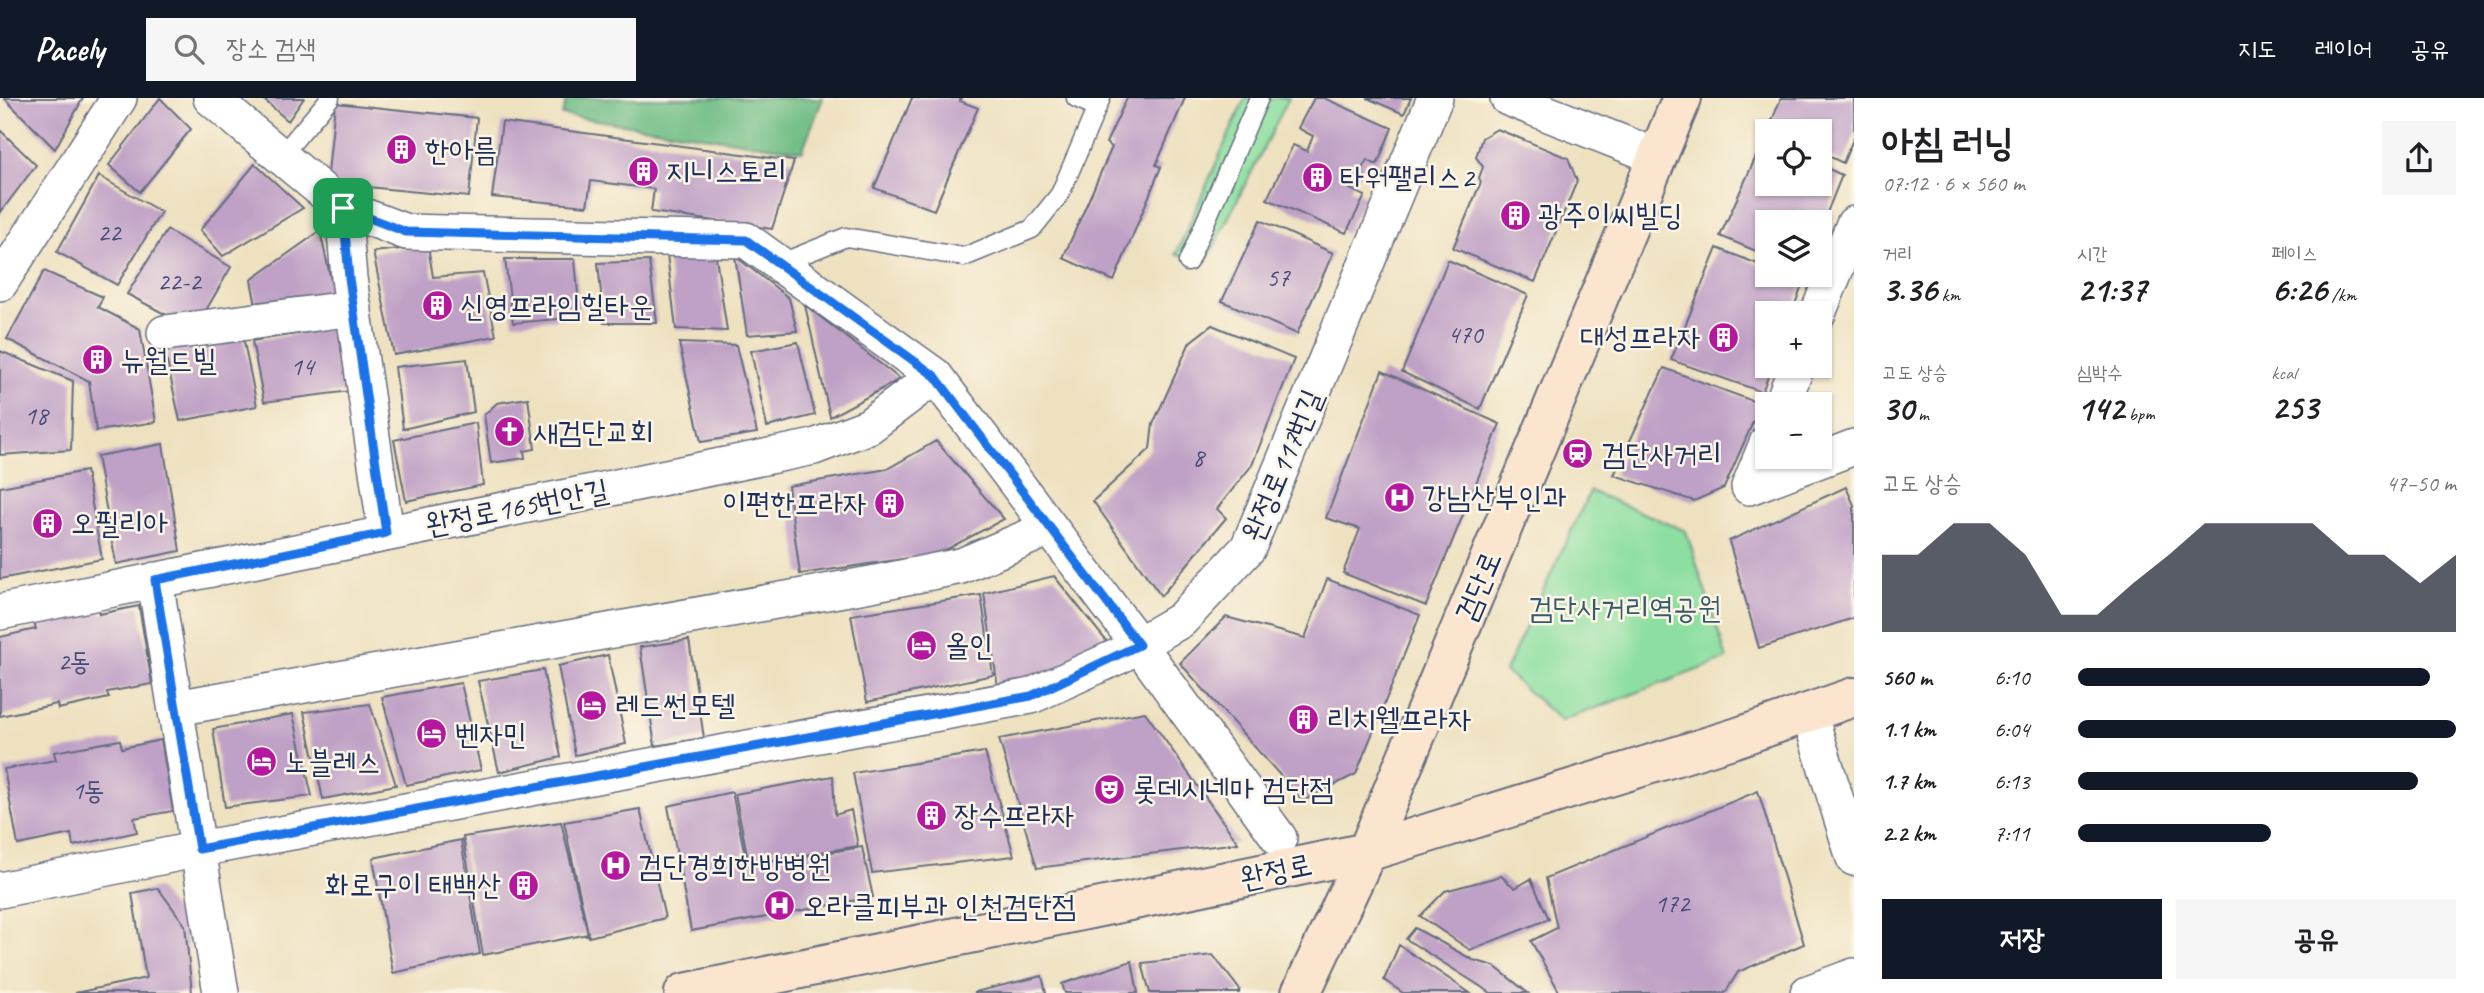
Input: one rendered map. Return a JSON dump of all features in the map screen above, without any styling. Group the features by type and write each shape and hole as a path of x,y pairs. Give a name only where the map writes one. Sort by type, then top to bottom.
{"main road":[{"name":"검단로","path":"1304,992 1367,852 1682,98"},
{"name":"완정로","path":"684,993 800,981 1367,852 1735,738 1854,697"}],"street":[{"path":"0,283 119,98"},
{"path":"211,98 343,208 406,232 746,240 935,376 1139,645 1279,838"},
{"name":"완정로117번길","path":"0,890 199,849 1031,696 1139,645 1181,620 1248,548 1435,98"},
{"path":"1508,98 1657,157"},
{"path":"343,208 354,308 386,533"},
{"path":"1823,301 1854,225"},
{"path":"165,333 354,308"},
{"name":"완정로165번안길","path":"0,612 814,447 869,426 935,376"},
{"path":"1832,455 1854,447"},
{"path":"1756,469 1749,487 1796,469"},
{"path":"176,708 857,587 961,566 1050,528"},
{"path":"155,580 221,993"},
{"path":"1809,713 1854,858"},
{"path":"1808,993 1854,976"}],"lane":[{"path":"281,156 330,98"},
{"path":"779,264 846,237 964,257 1032,229 1060,194 1099,102 1076,98"},
{"path":"1188,262 1259,98"}],"green space":[{"path":"567,98 823,98 802,151 562,115"},
{"path":"1245,98 1289,98 1207,260 1176,254"},
{"name":"검단사거리역공원","path":"1590,491 1686,531 1727,659 1561,721 1505,671"}],"building":[{"path":"4,98 83,98 55,149"},
{"path":"160,98 191,129 140,192 109,165"},
{"path":"262,98 304,98 288,121"},
{"path":"912,98 961,98 960,101 978,108 934,210 874,188"},
{"path":"1127,98 1185,98 1156,165 1161,167 1114,281 1063,258 1112,147 1106,143"},
{"name":"타워팰리스2","path":"1314,98 1324,98 1392,128 1377,165 1367,160 1350,189 1365,196 1346,233 1267,199 1293,145 1307,151 1313,136 1298,128"},
{"path":"1367,98 1411,98 1404,114"},
{"path":"1781,98 1854,98 1854,137 1843,163 1832,158 1832,119 1773,119"},
{"name":"한아름","path":"335,103 477,118 469,197 327,183"},
{"name":"지니스토리","path":"502,122 794,161 772,229 651,212 654,189 591,181 587,206 492,197"},
{"name":"광주이씨빌딩","path":"1497,129 1568,158 1577,181 1535,282 1453,248 1481,182 1479,178 1483,167 1476,157 1482,138"},
{"path":"0,130 36,165 0,213"},
{"path":"1755,159 1755,196 1832,196 1832,170 1842,175 1828,210 1755,210 1755,251 1720,236"},
{"path":"255,164 303,208 223,256 200,230"},
{"path":"99,176 161,212 117,285 57,252"},
{"path":"1260,220 1333,253 1297,334 1222,301"},
{"path":"167,230 231,267 202,317 176,320 127,294"},
{"path":"320,231 335,298 257,311 251,280"},
{"name":"신영프라임힐타운","path":"428,246 433,277 483,273 496,336 394,355 373,252"},
{"name":"대성프라자","path":"1717,248 1755,263 1755,287 1801,287 1796,301 1755,301 1755,378 1767,378 1762,392 1671,360"},
{"path":"667,254 716,257 727,331 676,329"},
{"path":"735,256 789,298 797,331 747,335"},
{"path":"505,259 575,259 580,317 513,323"},
{"path":"1448,260 1528,295 1480,409 1402,372"},
{"path":"649,261 657,323 604,323 598,263"},
{"name":"뉴월드빌","path":"44,271 103,297 98,307 140,329 156,422 96,431 89,381 7,339"},
{"path":"805,305 900,379 830,417"},
{"path":"1212,325 1294,359 1252,465 1217,509 1226,518 1161,596 1093,501 1150,449 1153,424 1190,342"},
{"path":"241,327 257,406 180,421 163,343"},
{"path":"340,327 351,391 264,402 252,341"},
{"path":"798,342 815,415 767,427 751,351"},
{"path":"679,343 736,345 757,433 701,442"},
{"path":"0,351 73,381 71,450 0,455"},
{"path":"467,359 474,412 403,429 395,367"},
{"path":"1664,368 1755,402 1755,418 1724,488 1694,501 1614,475"},
{"path":"1382,371 1500,424 1426,606 1343,573 1360,529 1326,518"},
{"name":"새검단교회","path":"528,398 535,449 524,451 525,458 491,463 484,415 497,403"},
{"path":"476,423 483,485 406,501 394,440"},
{"name":"이편한프라자","path":"936,441 1004,519 938,554 800,574 788,486 887,469"},
{"path":"163,444 180,551 116,564 97,456"},
{"name":"오필리아","path":"86,471 102,559 0,579 0,487"},
{"path":"1846,487 1854,505 1854,618 1759,648 1729,541"},
{"path":"1054,576 1112,648 1028,685 998,688 984,593"},
{"name":"리치웰프라자","path":"1327,579 1420,615 1356,774 1303,801 1180,663 1226,617 1305,638"},
{"name":"올인","path":"981,595 993,675 867,702 851,615"},
{"path":"139,606 152,684 107,692 109,698 58,709 57,704 0,716 0,637 36,629 34,622 98,608 99,614"},
{"path":"689,640 704,738 655,746 640,647"},
{"name":"레드썬모텔","path":"608,655 626,744 575,755 558,666"},
{"path":"543,670 561,757 499,772 478,681"},
{"name":"벤자민","path":"461,683 481,770 406,785 382,697"},
{"path":"370,704 396,785 323,799 304,712"},
{"path":"1145,712 1238,843 1037,868 999,739"},
{"name":"노블레스","path":"293,714 312,796 225,807 213,729"},
{"path":"120,740 122,748 161,740 173,811 134,818 137,832 73,846 71,834 18,845 4,769 56,760 54,752"},
{"name":"장수프라자","path":"985,752 1014,856 872,873 853,773"},
{"path":"833,776 835,815 851,810 858,846 749,864 735,794"},
{"path":"1758,791 1804,944 1738,972 1725,993 1560,993 1531,941 1557,928 1546,878"},
{"path":"732,792 747,865 862,847 873,897 691,931 668,806"},
{"path":"640,809 665,918 589,937 564,822"},
{"name":"화로구이 태백산","path":"561,822 588,934 483,955 463,837"},
{"path":"461,840 480,954 393,973 373,858"},
{"path":"1501,876 1515,888 1531,879 1549,919 1470,950 1420,916 1445,891"},
{"path":"158,888 185,925 192,993 75,993 146,978 132,893"},
{"path":"1415,928 1473,960 1494,966 1528,993 1491,993 1406,939"},
{"path":"1399,945 1470,993 1403,993 1384,980"},
{"path":"1213,955 1240,990 1239,993 1150,993 1142,963"},
{"path":"1132,961 1138,993 1065,993 1062,984"},
{"path":"1042,976 1046,993 975,993 975,992"}],"place":[{"name":"한아름","path":"402,150"},
{"name":"지니스토리","path":"643,171"},
{"name":"타워팰리스2","path":"1317,177"},
{"name":"광주이씨빌딩","path":"1515,215"},
{"name":"신영프라임힐타운","path":"437,306"},
{"name":"대성프라자","path":"1724,337"},
{"name":"뉴월드빌","path":"97,360"},
{"name":"새검단교회","path":"510,432"},
{"name":"검단사거리","path":"1578,454"},
{"name":"강남산부인과","path":"1399,497"},
{"name":"이편한프라자","path":"890,503"},
{"name":"오필리아","path":"48,523"},
{"name":"올인","path":"922,645"},
{"name":"레드썬모텔","path":"592,705"},
{"name":"리치웰프라자","path":"1304,719"},
{"name":"벤자민","path":"432,734"},
{"name":"노블레스","path":"261,762"},
{"name":"롯데시네마 검단점","path":"1110,789"},
{"name":"장수프라자","path":"931,815"},
{"name":"검단경희한방병원","path":"615,866"},
{"name":"화로구이 태백산","path":"524,885"},
{"name":"오라클피부과 인천검단점","path":"780,906"}],"route":[{"path":"343,208 406,232 746,240 935,376 1139,645 1031,696 199,849 155,580 386,533 349,278 343,208"}]}
